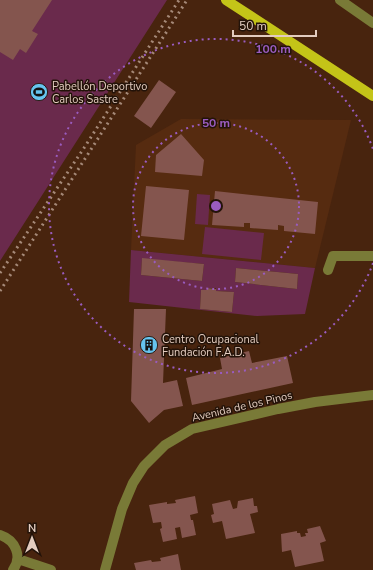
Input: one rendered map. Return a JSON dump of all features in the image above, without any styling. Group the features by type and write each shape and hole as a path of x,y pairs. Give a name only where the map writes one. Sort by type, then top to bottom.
{"main road":[{"path":"226,0 373,96"}],"street":[{"path":"340,0 373,23"},
{"path":"328,270 333,256 373,256"},
{"name":"Avenida de los Pinos","path":"105,570 122,509 133,483 144,466 165,445 192,429 293,406 373,395"},
{"path":"0,535 8,538 13,543 17,552 16,566 51,570"}],"shaded area":[{"path":"0,0 167,0 0,261"},
{"path":"181,119 351,120 315,268 131,250 136,145"},
{"path":"197,194 210,195 208,225 195,224"},
{"path":"205,227 264,233 261,260 202,254"},
{"path":"131,250 315,268 305,314 257,316 129,302","holes":["142,259 204,264 202,281 141,275","236,268 298,274 297,289 235,282","207,288 216,288 216,291 234,292 232,312 200,309 201,290 207,290"]}],"building":[{"path":"0,0 52,0 32,31 38,34 26,53 20,49 13,60 0,52"},
{"path":"159,80 176,92 151,128 134,116"},
{"path":"181,134 204,160 202,176 155,172 156,155"},
{"path":"146,186 189,190 184,240 141,236"},
{"path":"215,191 318,202 315,234 284,231 284,226 278,225 278,230 250,228 250,223 244,223 244,227 212,225"},
{"path":"142,258 204,264 202,281 141,275"},
{"path":"236,268 298,274 297,289 235,282"},
{"path":"207,288 216,289 216,291 234,292 232,312 200,309 201,290 207,290"},
{"name":"Centro Ocupacional Fundación F.A.D.","path":"134,309 166,309 163,383 177,380 183,406 164,410 149,423 131,401"},
{"name":"Centro Ocupacional Fundación F.A.D.","path":"249,351 252,363 287,356 293,383 192,405 186,378 222,369 220,358"},
{"path":"195,496 198,513 190,515 191,520 193,520 196,535 182,538 180,527 175,528 177,539 163,542 160,529 162,528 161,522 153,523 149,505 167,502 167,504 176,503 175,500"},
{"path":"253,498 254,506 257,506 258,512 250,514 255,533 226,539 222,521 213,523 211,515 214,514 212,504 230,500 233,509 237,508 238,501"},
{"path":"320,526 326,541 320,543 324,561 295,567 291,550 282,552 281,534 297,531 297,533 300,533 301,537 306,536 305,533 308,533 307,529"},
{"path":"178,554 181,570 136,570 134,563 151,560 152,562 161,561 160,558"}],"railway":[{"path":"0,273 84,148 179,0"},
{"path":"0,291 187,0"}],"place":[{"name":"Pabellón Deportivo Carlos Sastre","path":"39,92"},
{"name":"Centro Ocupacional Fundación F.A.D.","path":"149,345"}]}
